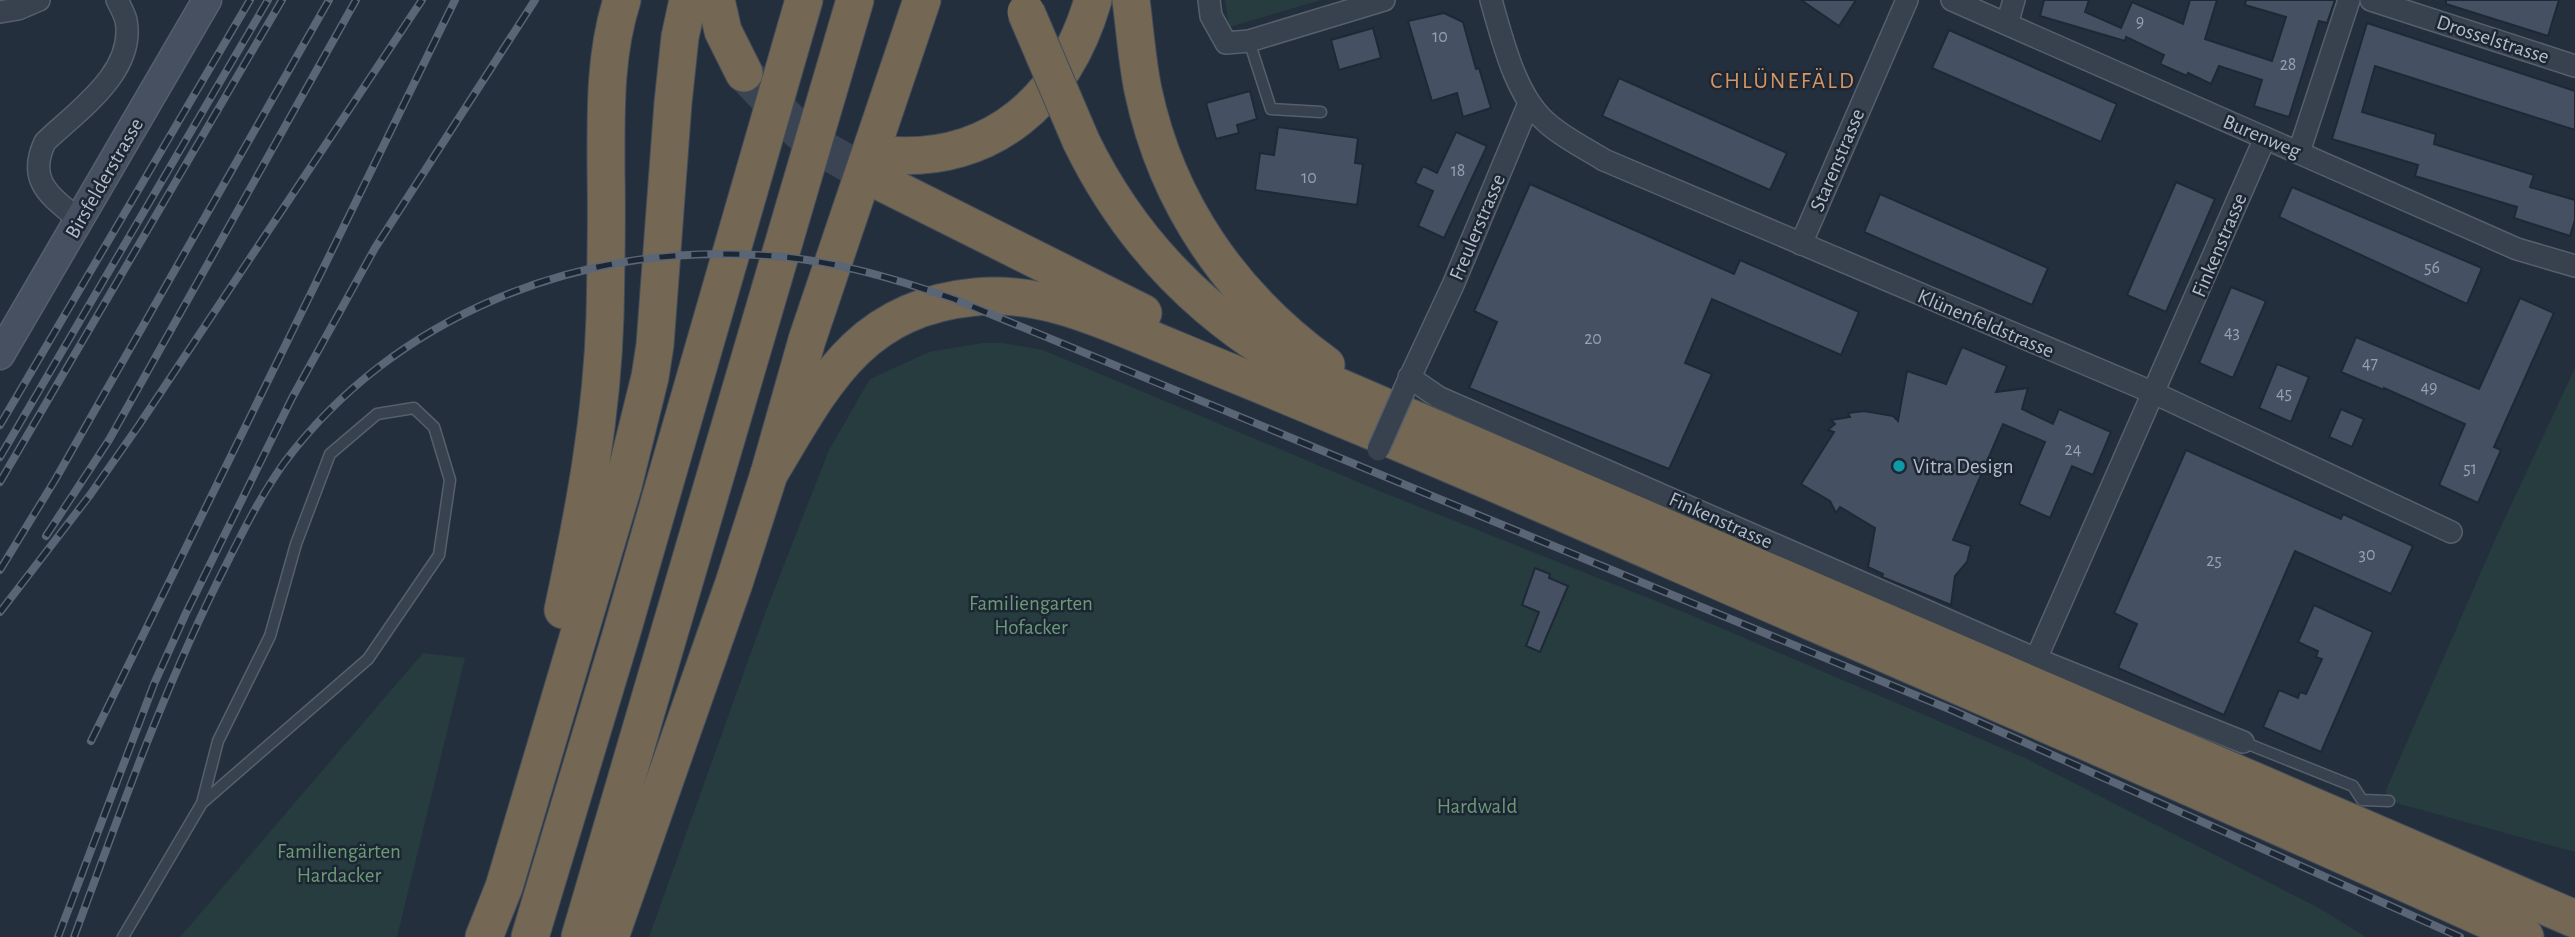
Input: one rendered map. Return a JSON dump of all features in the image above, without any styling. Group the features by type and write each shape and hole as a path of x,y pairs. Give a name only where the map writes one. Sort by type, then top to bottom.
{"highway":[{"path":"484,936 491,886 541,710 589,486 598,425 603,368 608,70 612,36 622,0"},
{"path":"484,936 504,887 619,499 644,405 655,345 674,90 680,37 688,0"},
{"path":"716,0 723,31 744,73"},
{"path":"530,937 629,608 804,0"},
{"path":"580,937 855,0"},
{"path":"610,937 734,583 769,474 807,340 922,0"},
{"path":"1093,0 1080,38 1063,71 1037,101 1013,122 982,140 957,149 881,167 1401,416"},
{"path":"1131,0 1143,89 1158,143 1176,189 1211,251 1241,288 1304,347 1401,416"},
{"path":"1023,6 1081,141 1105,187 1142,240 1181,284 1254,343 1324,382 2311,823 2575,934"},
{"path":"769,474 827,380 859,345 887,324 921,307 992,296 1050,302 1401,416"},
{"path":"2311,823 2444,853 2575,893"},
{"path":"2311,823 2575,919"},
{"path":"2311,823 2525,937"}],"main road":[{"name":"Birsfelderstrasse","path":"0,355 208,0"}],"street":[{"path":"0,12 18,9 40,0"},
{"path":"79,220 48,193 40,181 37,168 39,153 44,142 107,81 120,62 126,41 126,19 117,0"},
{"path":"1209,0 1211,16 1226,43 1249,41 1384,0"},
{"path":"1491,0 1507,54 1529,103"},
{"name":"Starenstrasse","path":"1801,244 1907,0"},
{"name":"Burenweg","path":"1952,0 2517,249 2575,265"},
{"path":"2007,24 2014,0"},
{"path":"2299,152 2349,0"},
{"name":"Drosselstrasse","path":"2371,0 2575,65"},
{"name":"Freulerstrasse","path":"1401,416 1529,103"},
{"name":"Klünenfeldstrasse","path":"1529,103 1546,122 1604,160 2154,393 2451,531"},
{"name":"Finkenstrasse","path":"2036,659 2265,138"},
{"name":"Finkenstrasse","path":"1401,416 1438,397 2036,659 2243,742"}],"lane":[{"path":"1249,41 1271,109 1321,112"},
{"path":"123,937 202,803 218,741 270,636 296,544 330,454 377,414 414,408 434,427 450,480 439,555 368,659 202,803"},
{"path":"2243,742 2353,786 2362,800 2389,801"}],"green space":[{"path":"1225,0 1321,0 1229,27"},
{"name":"Familiengarten Hofacker","path":"983,343 1003,343 1043,350 1382,492 1686,613 2025,758 2319,908 2366,937 649,937 767,608 829,450 870,379 929,352"},
{"path":"2575,368 2575,852 2389,801 2386,790 2498,533"},
{"name":"Familiengärten Hardacker","path":"423,653 465,658 397,937 180,937"}],"building":[{"path":"1801,0 1856,0 1839,26"},
{"path":"2044,0 2089,0 2085,12 2121,28 2132,2 2183,24 2190,0 2217,0 2205,39 2272,61 2286,17 2245,5 2246,0 2335,0 2327,23 2319,21 2289,117 2254,106 2262,80 2219,66 2211,84 2188,73 2187,76 2160,64 2164,55 2126,37 2125,41 2040,16"},
{"path":"2446,0 2559,0 2548,36 2446,4"},
{"path":"1444,13 1463,22 1476,69 1479,68 1491,108 1463,117 1457,93 1432,101 1408,21"},
{"path":"2367,23 2575,91 2575,130 2375,66 2362,112 2436,134 2434,144 2534,175 2530,187 2575,200 2575,220 2570,236 2514,218 2517,207 2415,176 2418,165 2332,139"},
{"path":"1373,28 1381,58 1339,70 1331,40"},
{"path":"1949,30 2117,104 2101,142 1932,68"},
{"path":"1619,78 1787,153 1770,190 1602,116"},
{"path":"1250,91 1257,119 1237,125 1239,133 1216,139 1206,103"},
{"path":"1278,127 1358,138 1355,163 1363,164 1357,205 1255,190 1260,153 1274,155"},
{"path":"1456,132 1487,146 1444,238 1418,226 1433,191 1415,183 1423,166 1437,173"},
{"path":"2176,182 2215,199 2166,312 2127,295"},
{"path":"1530,184 1734,274 1740,260 1859,312 1841,355 1712,299 1685,363 1712,374 1669,469 1469,388 1497,322 1474,311"},
{"path":"2292,187 2482,268 2467,304 2279,217"},
{"path":"1880,194 2048,268 2032,305 1864,232"},
{"path":"2231,287 2266,301 2233,378 2199,363"},
{"path":"2520,298 2554,313 2494,447 2501,450 2478,503 2439,485 2465,424 2341,372 2356,337 2479,389"},
{"name":"Vitra Design","path":"1962,347 2007,366 1996,392 2028,388 2022,409 2053,424 2059,409 2111,432 2093,475 2072,466 2050,518 2019,504 2045,442 2003,424 1953,540 1971,546 1967,562 1955,576 1951,605 1882,577 1883,574 1868,567 1875,528 1840,507 1836,513 1830,501 1801,484 1834,432 1828,430 1835,424 1831,420 1850,417 1848,413 1864,411 1893,416 1898,421 1907,371 1946,384"},
{"path":"2277,364 2309,377 2291,422 2259,408"},
{"path":"2341,409 2364,419 2352,447 2329,437"},
{"path":"2186,450 2341,519 2343,514 2413,546 2391,594 2295,551 2224,715 2118,668 2137,624 2114,613"},
{"path":"1535,568 1568,586 1540,652 1526,646 1539,612 1522,605"},
{"path":"2314,605 2373,632 2321,752 2263,727 2279,690 2298,698 2300,692 2306,694 2322,659 2316,657 2318,651 2298,642"}],"tunnel":[{"path":"744,73 799,131 816,145 877,180"}],"railway":[{"path":"0,425 250,0"},
{"path":"0,457 268,0"},
{"path":"0,482 282,0"},
{"path":"0,570 55,480 329,0"},
{"path":"46,536 109,440 356,0"},
{"path":"0,612 90,495 139,425 422,0"},
{"path":"91,741 455,0"},
{"path":"58,937 154,684 292,398 375,248 535,0"},
{"path":"74,937 158,715 216,585 274,477 329,411 379,367 435,330 494,300 557,277 623,262 690,255 757,255 833,264 954,299 1954,711 2460,937"}],"place":[{"name":"Vitra Design","path":"1899,466"}],"district":[{"name":"CHLÜNEFÄLD","path":"1783,80"}],"park label":[{"name":"Hardwald","path":"1477,806"}]}
